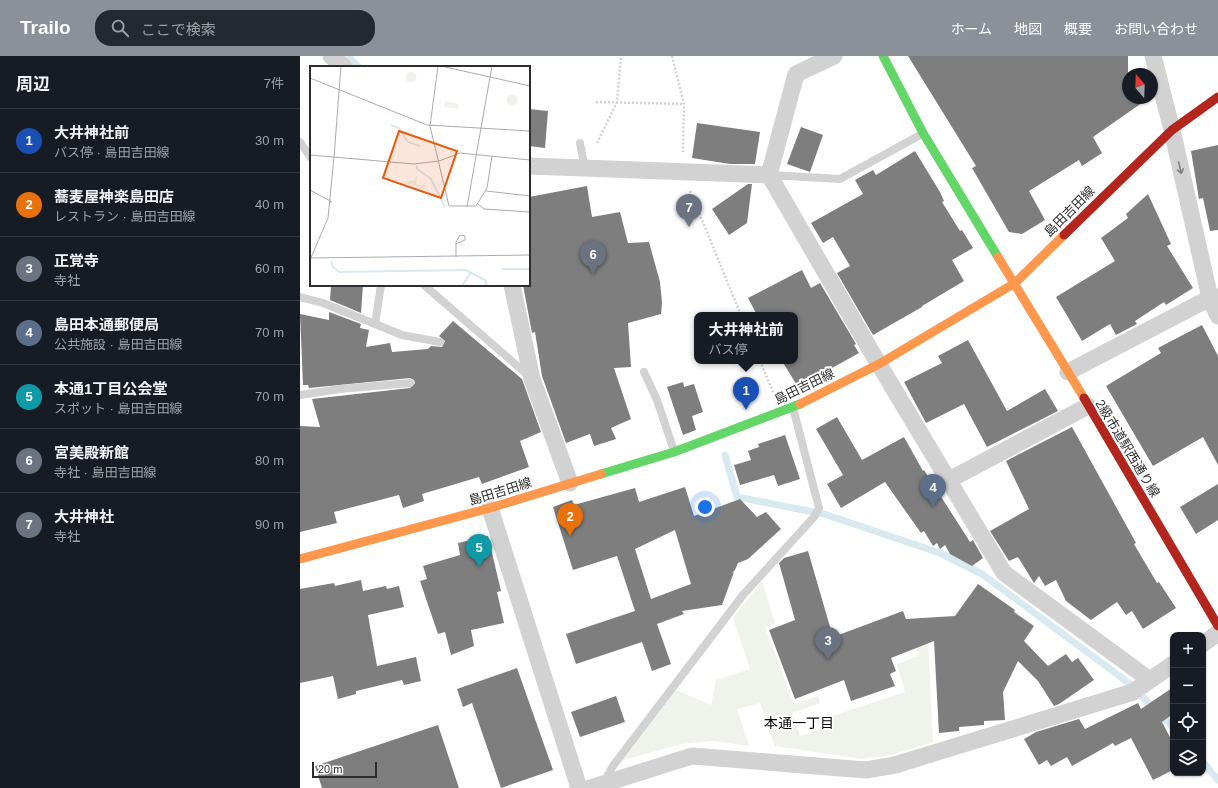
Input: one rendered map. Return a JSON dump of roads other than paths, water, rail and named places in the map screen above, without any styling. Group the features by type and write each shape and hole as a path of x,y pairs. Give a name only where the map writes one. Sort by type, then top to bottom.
{"main road":[{"name":"2級市道駅西通り線","path":"882,56 923,133 1015,283 1218,626"},
{"name":"島田吉田線","path":"300,559 490,508 674,452 792,408 879,364 1015,283 1172,130 1218,97"}],"street":[{"path":"331,56 343,66"},
{"path":"834,56 796,74 769,174 879,364 1004,573 1150,680"},
{"path":"1153,56 1218,316"},
{"path":"530,166 682,173 769,174"},
{"path":"512,286 532,379 570,483"},
{"path":"1068,372 1214,298"},
{"path":"949,480 1088,406"},
{"path":"490,508 579,788"},
{"path":"1206,642 1218,633"},
{"path":"598,786 692,756 866,770 895,765 1133,692 1170,666"}],"lane":[{"path":"769,174 840,179 923,133"},
{"path":"300,142 310,157"},
{"path":"580,143 585,169"},
{"path":"375,324 381,286"},
{"path":"425,286 532,379"},
{"path":"300,297 323,303 402,335 440,342"},
{"path":"644,372 657,400 674,452"},
{"path":"300,395 340,389 410,383"},
{"path":"598,786 743,595 814,517 819,508 792,408"}],"waterway":[{"path":"348,56 358,66"},
{"path":"725,455 737,497 824,514 940,553 982,574 1126,681 1170,724"},
{"path":"1206,766 1218,780"}],"place":[{"name":"大井神社","path":"689,227"},
{"name":"宮美殿新館","path":"593,274"},
{"name":"大井神社前","path":"746,410"},
{"name":"島田本通郵便局","path":"933,507"},
{"name":"蕎麦屋神楽島田店","path":"570,536"},
{"name":"本通1丁目公会堂","path":"479,567"},
{"name":"正覚寺","path":"828,660"}],"district":[{"name":"本通一丁目","path":"799,723"}]}
